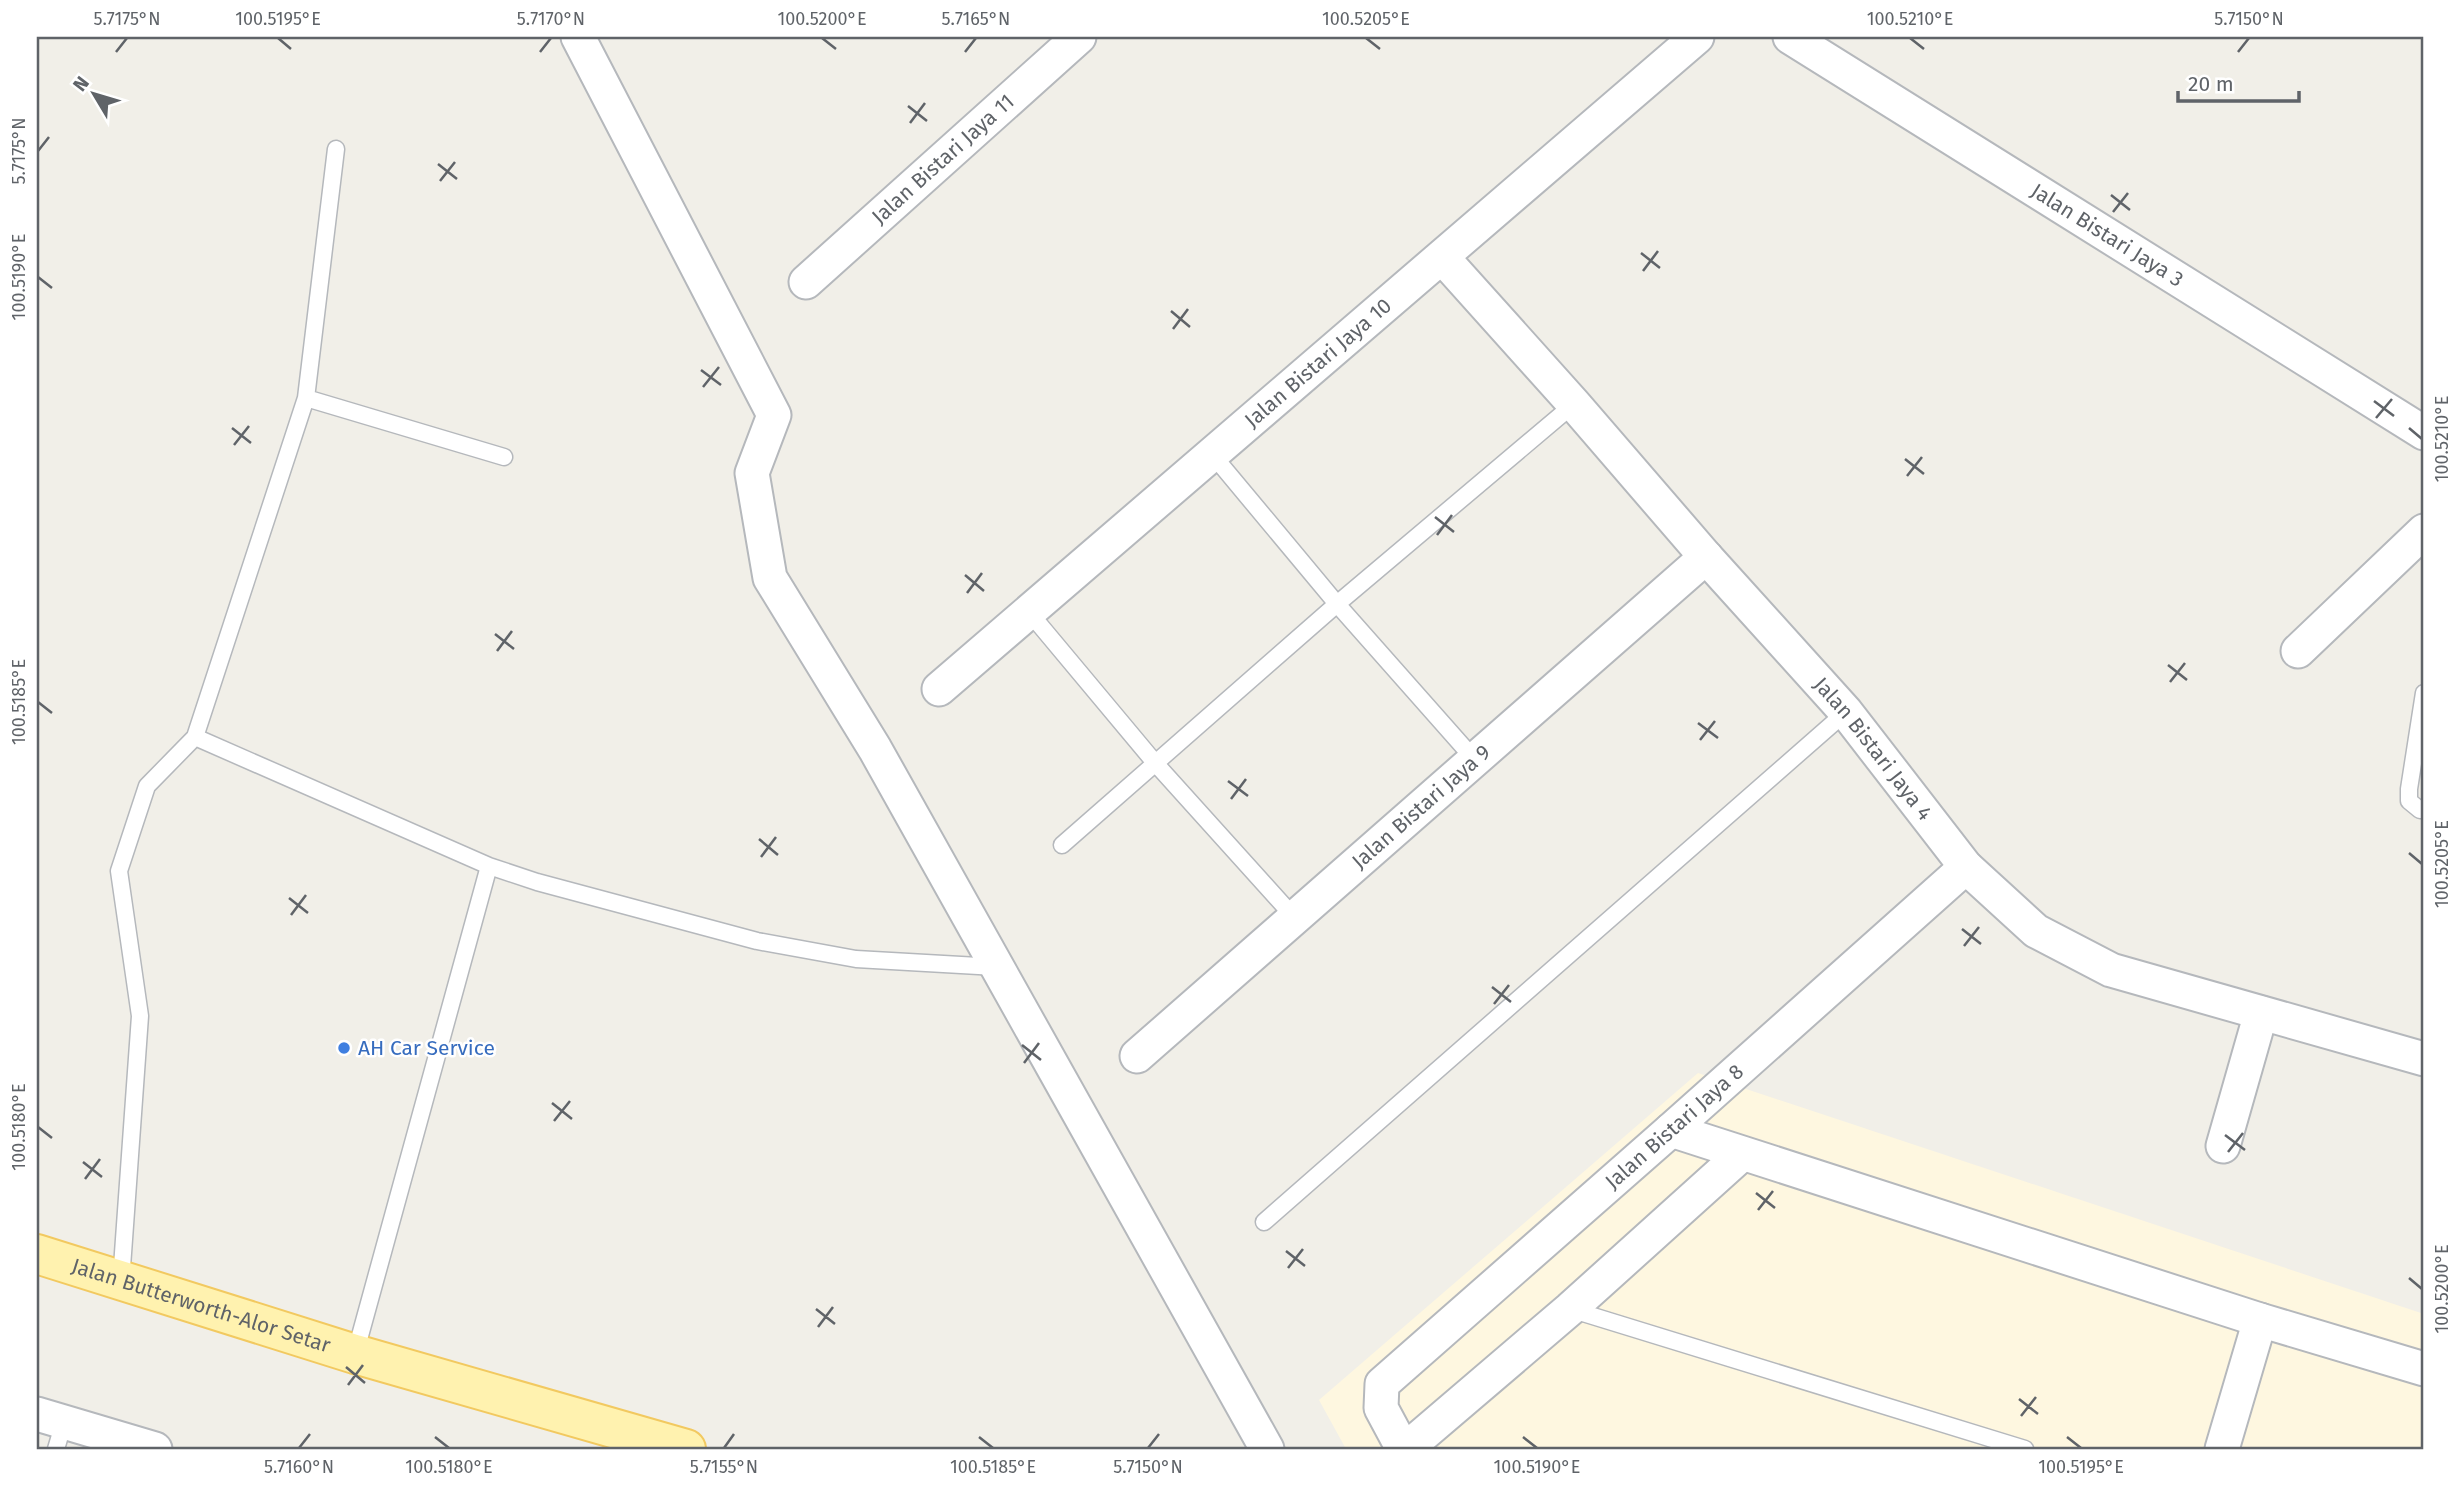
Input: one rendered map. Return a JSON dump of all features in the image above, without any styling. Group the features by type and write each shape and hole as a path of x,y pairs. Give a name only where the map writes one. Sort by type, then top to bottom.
{"main road":[{"name":"Jalan Butterworth-Alor Setar","path":"37,1254 355,1354 686,1449"}],"street":[{"path":"578,37 774,415 752,473 770,578 875,749 1267,1449"},
{"name":"Jalan Bistari Jaya 11","path":"806,282 1079,37"},
{"name":"Jalan Bistari Jaya 10","path":"939,689 1697,37"},
{"name":"Jalan Bistari Jaya 3","path":"1790,37 2424,433"},
{"name":"Jalan Bistari Jaya 4","path":"1442,257 1846,712 1966,867 2036,931 2111,970 2424,1059"},
{"path":"2298,651 2424,531"},
{"name":"Jalan Bistari Jaya 9","path":"1137,1056 1706,557"},
{"name":"Jalan Bistari Jaya 8","path":"1405,1449 1381,1408 1382,1384 1966,867"},
{"path":"2224,1146 2261,1013"},
{"path":"1671,1130 2260,1320 2424,1369"},
{"path":"1405,1449 1570,1309 1742,1154"},
{"path":"2222,1449 2260,1320"},
{"path":"52,1428 155,1449"}],"lane":[{"path":"121,1281 140,1016 119,871 146,786 195,737 306,398 335,149"},
{"path":"306,398 504,457"},
{"path":"1062,845 1337,604 1574,404"},
{"path":"1212,454 1337,604 1475,760"},
{"path":"1029,612 1156,764 1294,918"},
{"path":"2424,693 2409,801 2424,810"},
{"path":"1264,1222 1846,712"},
{"path":"195,737 489,866 550,885 757,941 856,959 998,967"},
{"path":"355,1354 489,866"},
{"path":"1570,1309 2025,1449"}],"shaded area":[{"path":"1698,1073 2424,1314 2424,1449 1346,1449 1319,1400"}],"place":[{"name":"AH Car Service","path":"344,1048"}]}
